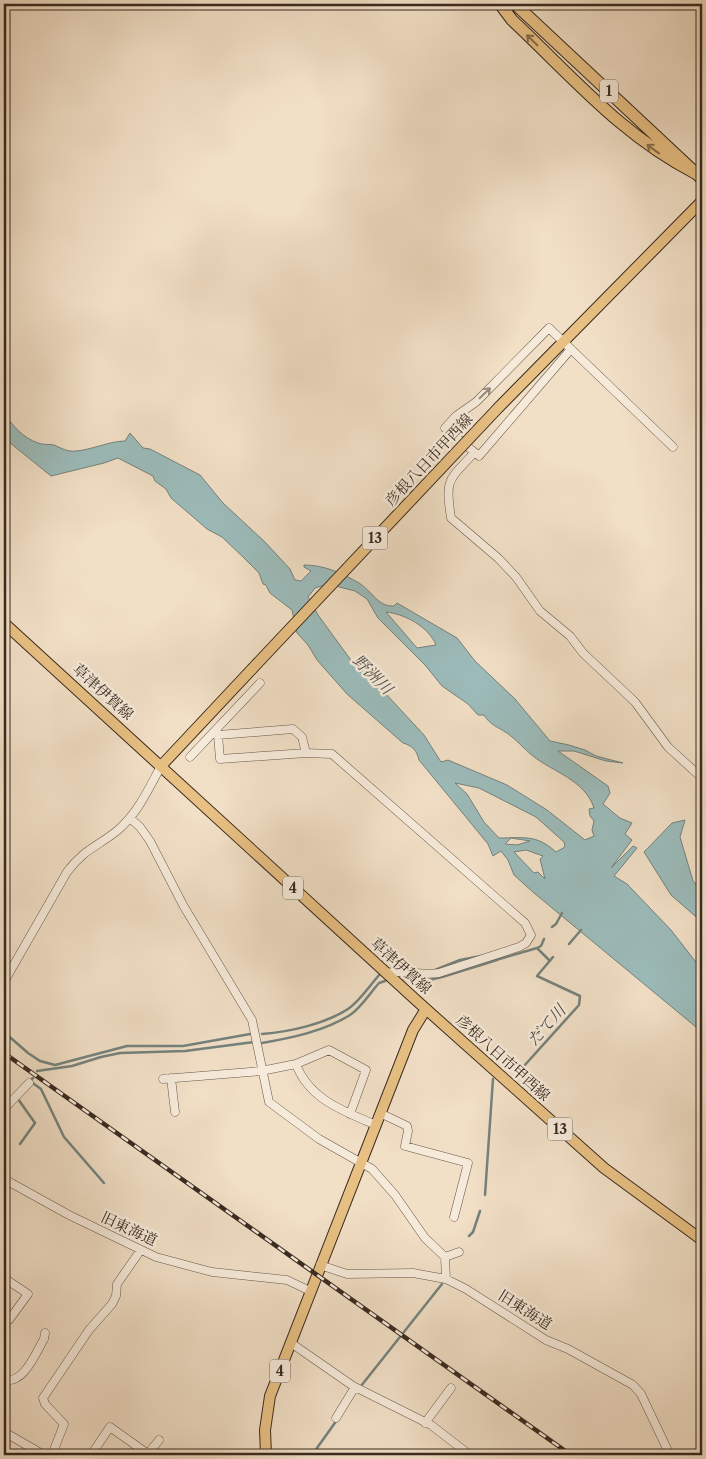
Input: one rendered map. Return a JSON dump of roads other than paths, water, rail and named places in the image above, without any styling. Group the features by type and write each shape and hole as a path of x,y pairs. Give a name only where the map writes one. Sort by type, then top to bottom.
{"highway":[{"path":"500,4 512,20 622,126 664,157 699,176"},
{"name":"1","path":"515,4 699,176"}],"main road":[{"name":"彦根八日市甲西線","path":"161,766 499,407 702,201"},
{"name":"草津伊賀線","path":"6,628 161,766 426,1009 413,1030 270,1396 265,1430 266,1455"},
{"name":"彦根八日市甲西線","path":"426,1009 604,1168 702,1240"}],"street":[{"path":"571,349 480,456 445,428 456,416 476,402 549,328 563,341 673,447"},
{"path":"474,453 450,478 447,490 451,518 498,558 516,577 540,611 570,636 583,653 635,702 668,747 702,778"},
{"path":"190,757 216,733 260,683"},
{"path":"203,720 216,733 220,759 306,753 332,754 525,923 531,935 526,944 519,947 439,973 428,975 394,971 386,973"},
{"path":"216,733 293,729 302,737 306,753"},
{"path":"4,982 56,889 73,864 79,857 108,837 130,818 161,766"},
{"path":"130,818 140,827 150,841 183,905 252,1020 261,1071 269,1102 275,1109 319,1139 372,1169 395,1195 425,1238 445,1257 446,1279"},
{"path":"175,1112 167,1078 261,1071 296,1064 329,1050 366,1070 350,1114"},
{"path":"296,1064 302,1079 333,1107 376,1125"},
{"path":"4,1109 29,1083"},
{"path":"380,1113 406,1126 408,1131 405,1146 468,1163 454,1216"},
{"name":"旧東海道","path":"4,1179 140,1250 181,1265 212,1272 286,1280 310,1291"},
{"path":"52,1455 64,1431 64,1424 45,1404 43,1398 89,1330 112,1304 116,1296 117,1284 140,1250"},
{"path":"445,1257 459,1252"},
{"name":"旧東海道","path":"320,1265 347,1274 413,1273 446,1279 466,1289 546,1340 568,1349 634,1386 640,1394 670,1455"},
{"path":"4,1278 28,1294 9,1320 4,1320"},
{"path":"4,1380 10,1381 21,1376 44,1339 45,1334"},
{"path":"291,1343 355,1387 425,1423 470,1455"},
{"path":"336,1418 355,1387"},
{"path":"425,1423 451,1388"},
{"path":"91,1455 110,1427 147,1454 158,1440"},
{"path":"4,1432 44,1455"}],"water":[{"path":"4,413 27,438 40,444 54,445 70,451 125,441 130,433 143,448 150,449 200,475 223,503 265,542 290,569 295,580 301,581 311,571 304,567 304,565 319,566 359,583 379,601 388,606 394,606 397,603 457,638 475,661 515,699 550,741 569,745 596,756 623,763 606,761 574,751 558,751 608,786 610,793 603,804 620,818 632,823 625,834 632,840 611,868 633,846 637,848 614,876 627,884 671,930 702,970 702,1032 514,875 508,860 501,851 493,856 488,844 419,760 414,749 403,743 347,694 317,660 308,645 297,633 292,610 270,593 266,585 263,584 259,573 222,537 207,529 171,498 166,489 155,481 153,476 118,458 51,476 4,438","holes":["328,584 355,591 367,599 378,618 425,665 442,686 468,704 478,715 484,715 492,724 511,736 541,762 576,783 590,798 594,808 589,809 590,816 594,821 592,830 594,836 585,840 547,810 507,785 448,760 441,762 424,735 359,665 353,663 318,615 308,597 315,588","386,612 401,615 416,622 433,638 436,645 417,648","455,783 479,788 536,817 564,842 565,847 556,852 542,842 529,838 499,838 484,822 467,794","511,838 530,841 517,845 505,844","526,850 543,856 540,859 545,879 538,872 534,873 514,852"]},
{"path":"685,820 680,837 693,881 702,891 702,922 671,895 644,852 672,823"}],"waterway":[{"path":"552,927 556,924 562,913"},
{"name":"だて川","path":"569,944 581,930"},
{"path":"496,960 537,948 541,946 544,939"},
{"path":"537,948 550,961"},
{"path":"435,970 460,960 481,956"},
{"name":"だて川","path":"515,1076 579,1005 580,996 537,976 553,957"},
{"path":"404,979 429,980 497,960"},
{"path":"391,968 399,966 414,969"},
{"path":"262,1034 306,1026 339,1014 357,1002 380,974"},
{"path":"262,1043 308,1033 340,1021 354,1012 379,983 385,981"},
{"path":"4,1032 40,1061 55,1065 127,1046 183,1046 250,1034"},
{"path":"37,1071 72,1066 120,1053 185,1051 254,1042"},
{"path":"33,1078 30,1081 41,1089 64,1137 104,1183"},
{"name":"だて川","path":"485,1195 493,1079"},
{"path":"4,1085 8,1086"},
{"path":"18,1099 35,1123 20,1144"},
{"name":"だて川","path":"469,1236 473,1232 480,1211"},
{"name":"だて川","path":"361,1386 442,1284"},
{"name":"だて川","path":"312,1455 337,1420"}],"railway":[{"path":"4,1053 571,1455"}],"water label":[{"name":"野洲川","path":"373,674"}]}
